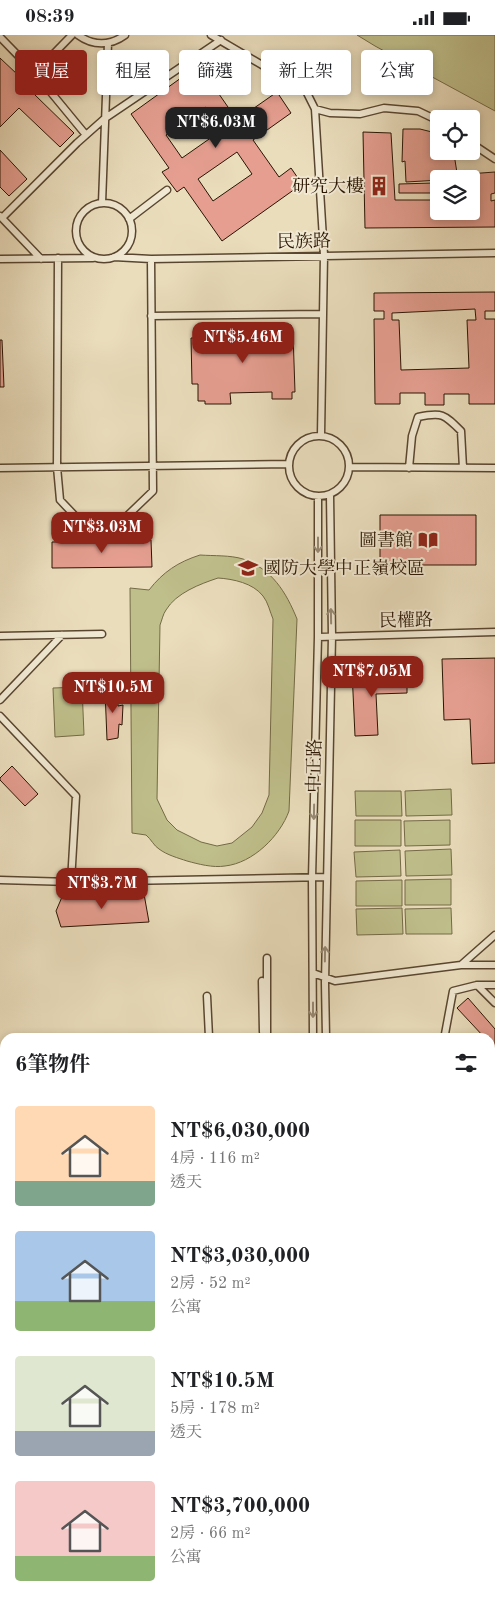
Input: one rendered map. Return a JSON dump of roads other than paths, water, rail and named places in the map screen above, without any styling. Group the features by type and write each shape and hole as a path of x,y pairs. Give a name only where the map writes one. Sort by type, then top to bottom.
{"lane":[{"path":"57,50 72,35"},
{"path":"78,35 84,40 96,43 108,43 125,35"},
{"path":"211,35 306,91 315,109 324,255 320,435"},
{"path":"0,37 15,52"},
{"path":"41,259 1,217 104,119 221,40"},
{"path":"102,203 108,43"},
{"path":"53,95 86,135"},
{"path":"315,109 330,113 360,114 384,108 418,111 430,117"},
{"path":"480,149 495,159"},
{"path":"129,219 167,190"},
{"path":"0,259 94,257 108,259 114,257 128,245 132,228 129,219 118,207 102,203 93,205 79,217 76,236 86,253 94,257"},
{"name":"民族路","path":"114,257 151,259 495,253"},
{"path":"58,259 57,467 60,500 78,519 102,524 126,517 153,491 151,259"},
{"path":"151,316 323,314"},
{"path":"409,467 412,436 418,417 433,414 446,417 461,431 463,468"},
{"path":"320,435 330,437 345,449 350,467 344,484 330,495 318,496 309,495 300,490 290,474 289,464 295,447 302,440 320,435"},
{"path":"0,468 289,464"},
{"path":"350,467 495,468"},
{"name":"中正路","path":"326,1033 325,983 332,636 330,495"},
{"name":"中正路","path":"313,1033 312,878 318,637 318,496"},
{"name":"民權路","path":"318,637 495,633"},
{"path":"0,635 102,634"},
{"path":"0,700 62,635"},
{"path":"0,716 76,796 71,882"},
{"path":"0,880 71,882 327,877"},
{"path":"461,965 495,935"},
{"path":"267,958 267,1033"},
{"path":"313,973 335,981 461,965 495,965"},
{"path":"262,981 263,1033"},
{"path":"477,985 495,1003"},
{"path":"445,1033 453,991 477,985 495,985"},
{"path":"207,997 209,1033"}],"place":[{"name":"研究大樓","path":"379,186"},
{"name":"圖書館","path":"428,540"},
{"name":"國防大學中正嶺校區","path":"248,568"}]}
